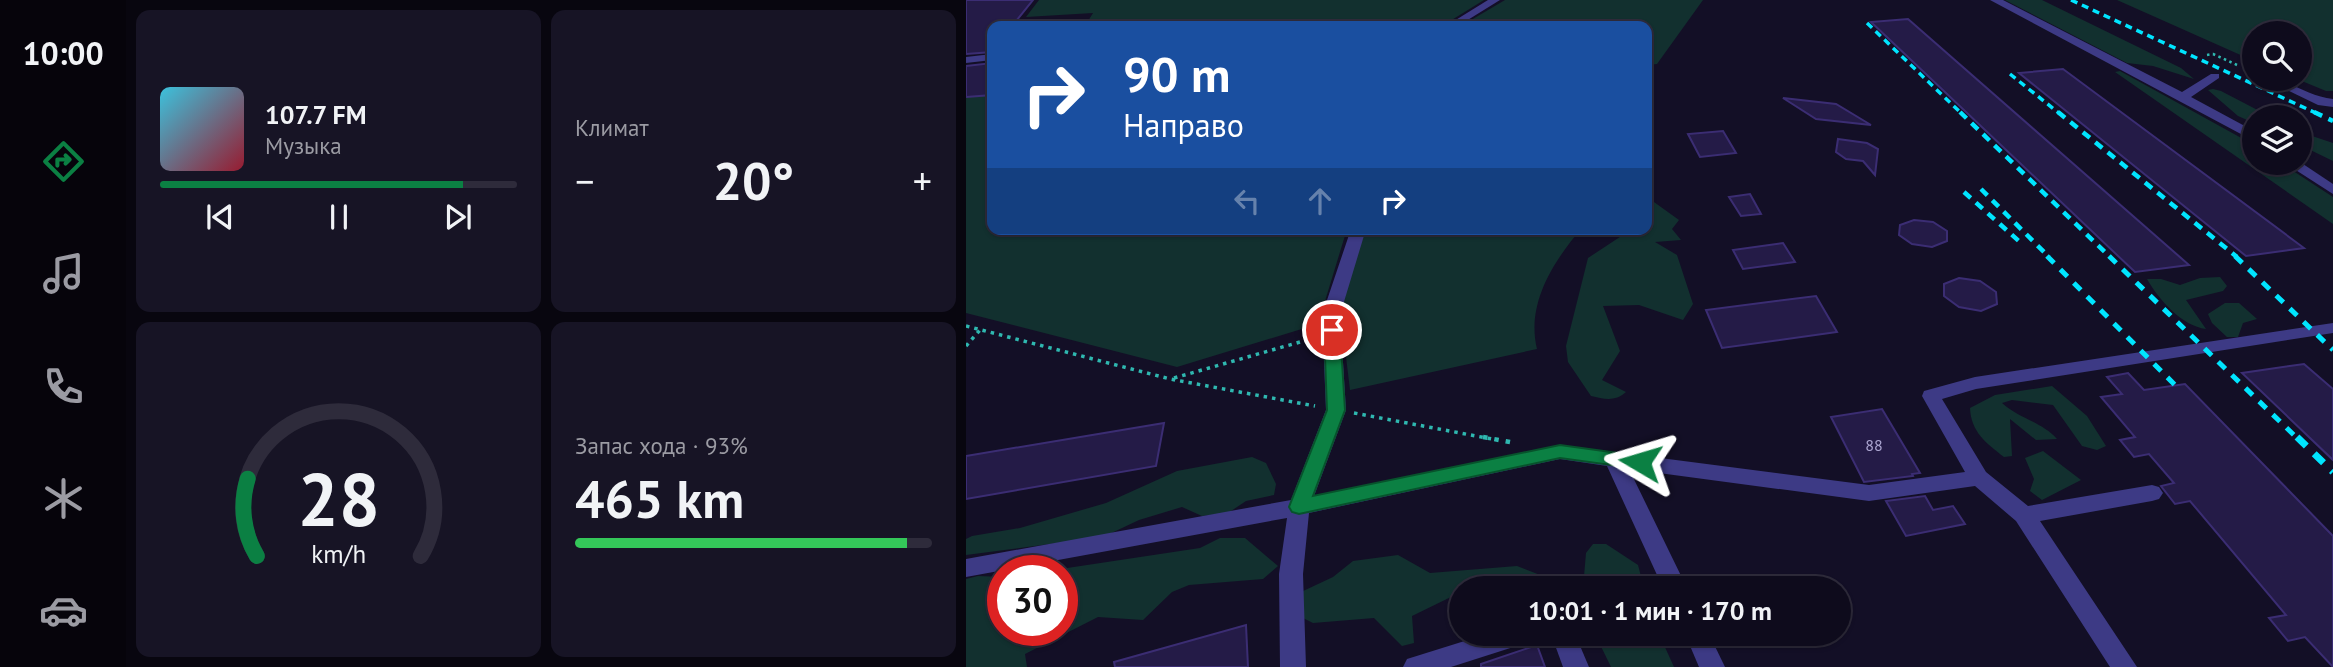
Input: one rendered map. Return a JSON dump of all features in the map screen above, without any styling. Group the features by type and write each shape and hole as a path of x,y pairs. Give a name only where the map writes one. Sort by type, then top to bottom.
{"street":[{"path":"1459,21 1495,0"},
{"path":"1995,0 2242,130"},
{"path":"966,60 987,58"},
{"path":"2182,98 2215,76"},
{"path":"2297,91 2322,102 2333,103"},
{"path":"2310,175 2333,190"},
{"path":"1293,667 1291,574 1299,507 1336,410 1331,315 1357,235"},
{"path":"2124,667 2024,515 1979,478 1931,396 1975,383 2333,328"},
{"path":"966,568 1299,507 1560,452 1869,493 1979,478"},
{"path":"1614,459 1669,576"},
{"path":"2024,515 2152,494"},
{"path":"1416,667 1482,646"},
{"path":"1568,646 1576,667"},
{"path":"1702,646 1712,667"}],"path":[{"path":"2207,55 2213,54 2242,67"},
{"path":"966,326 1170,379 1521,444"},
{"path":"966,346 980,330"},
{"path":"1170,379 1308,341 1332,330"}],"green space":[{"path":"1039,0 1484,0 1450,21 1088,21 1093,13 1026,17"},
{"path":"1505,0 1703,0 1657,64 1652,64 1652,21 1469,21"},
{"path":"2005,0 2042,0 2181,68 2194,79 2153,66 2127,63"},
{"path":"2117,0 2333,0 2333,91 2312,85 2312,21 2242,21 2242,56"},
{"path":"2120,71 2242,138 2242,161 2115,72"},
{"path":"2208,90 2221,91 2248,105 2242,105 2242,118 2238,116"},
{"path":"987,95 987,235 1345,235 1318,324 1177,367 966,313 966,97"},
{"path":"2312,136 2333,143 2333,161 2312,151"},
{"path":"2263,175 2299,175 2333,197 2333,224"},
{"path":"1652,201 1679,220 1672,229 1681,240 1655,242 1677,255 1693,304 1683,320 1639,305 1603,306 1620,351 1602,380 1626,392 1614,398 1591,396 1568,362 1566,346 1588,258 1623,235 1652,235"},
{"path":"1362,235 1576,235 1544,284 1535,316 1537,349 1350,390 1340,307"},
{"path":"2220,277 2227,286 2223,291 2186,300 2206,329 2188,323 2172,311 2147,279 2161,279 2180,285 2200,278"},
{"path":"2225,303 2239,303 2257,319 2243,323 2238,337 2227,337 2212,323 2208,314"},
{"path":"2052,386 2087,416 2106,446 2097,450 2082,446 2053,405 2012,400 2002,403 2057,439 2036,440 2010,419 2012,456 2004,457 1976,430 1970,408 1995,395"},
{"path":"2043,451 2081,480 2042,500 2030,491 2034,479 2025,458"},
{"path":"1252,457 1266,463 1276,484 1274,495 1246,501 1228,513 1202,516 1182,507 1139,520 1103,537 966,555 966,539 972,536 1020,528 1106,503 1177,471"},
{"path":"1220,538 1245,538 1278,566 1263,579 1189,585 1172,592 1143,620 1098,617 1078,627 1078,566 1200,548"},
{"path":"1593,544 1606,544 1638,565 1641,576 1584,576 1586,553"},
{"path":"1398,555 1430,573 1517,566 1543,576 1449,576 1449,598 1412,616 1414,643 1402,646 1374,618 1313,623 1283,608 1284,600 1333,577 1353,561"},
{"path":"987,576 987,646 1041,646 1025,654 1027,667 966,667 966,579"},
{"path":"1601,646 1664,646 1674,667 1611,667"}],"building":[{"path":"966,0 1033,0 1016,21 987,21 987,52 966,54"},
{"path":"1908,19 2189,265 2135,272 1871,22"},
{"path":"987,64 987,95 966,97 966,66"},
{"path":"2063,69 2304,248 2246,256 2019,73"},
{"path":"1783,98 1836,104 1871,125 1816,119"},
{"path":"1723,131 1736,153 1700,157 1688,134"},
{"path":"1838,139 1867,143 1878,149 1875,175 1863,161 1846,159 1836,152"},
{"path":"1750,194 1761,214 1741,216 1729,197"},
{"path":"1914,220 1933,222 1947,231 1947,241 1932,247 1912,244 1899,235 1900,225"},
{"path":"1783,243 1795,262 1743,269 1733,250"},
{"path":"1959,278 1980,281 1996,292 1997,304 1981,311 1959,307 1944,296 1944,284"},
{"path":"1816,296 1837,332 1722,348 1706,310"},
{"path":"2304,364 2333,389 2333,460 2242,373"},
{"path":"2128,373 2144,390 2185,384 2333,536 2333,667 2305,637 2288,641 2269,618 2286,615 2190,501 2175,504 2161,486 2174,483 2149,454 2134,457 2120,440 2135,437 2101,397 2122,394 2107,377"},
{"path":"1882,409 1920,473 1864,482 1831,417"},
{"path":"1164,423 1156,466 966,499 966,456"},
{"path":"1925,496 1933,510 1953,506 1965,524 1906,536 1886,501"},
{"path":"1246,625 1248,667 1115,667 1114,662"},
{"path":"1537,646 1545,667 1481,667 1481,664"}],"railway":[{"path":"2071,0 2318,114"},
{"path":"1867,23 1962,114"},
{"path":"2010,74 2060,114"},
{"path":"1960,112 2110,257"},
{"path":"2058,112 2237,257"},
{"path":"2314,112 2333,121"},
{"path":"1981,189 2049,257"},
{"path":"1964,192 2021,243"},
{"path":"2047,256 2175,385"},
{"path":"2109,256 2298,439"},
{"path":"2235,256 2333,350"},
{"path":"2297,437 2333,472"}],"route":[{"path":"1332,330 1336,410 1299,507 1560,452 1640,462"}]}
